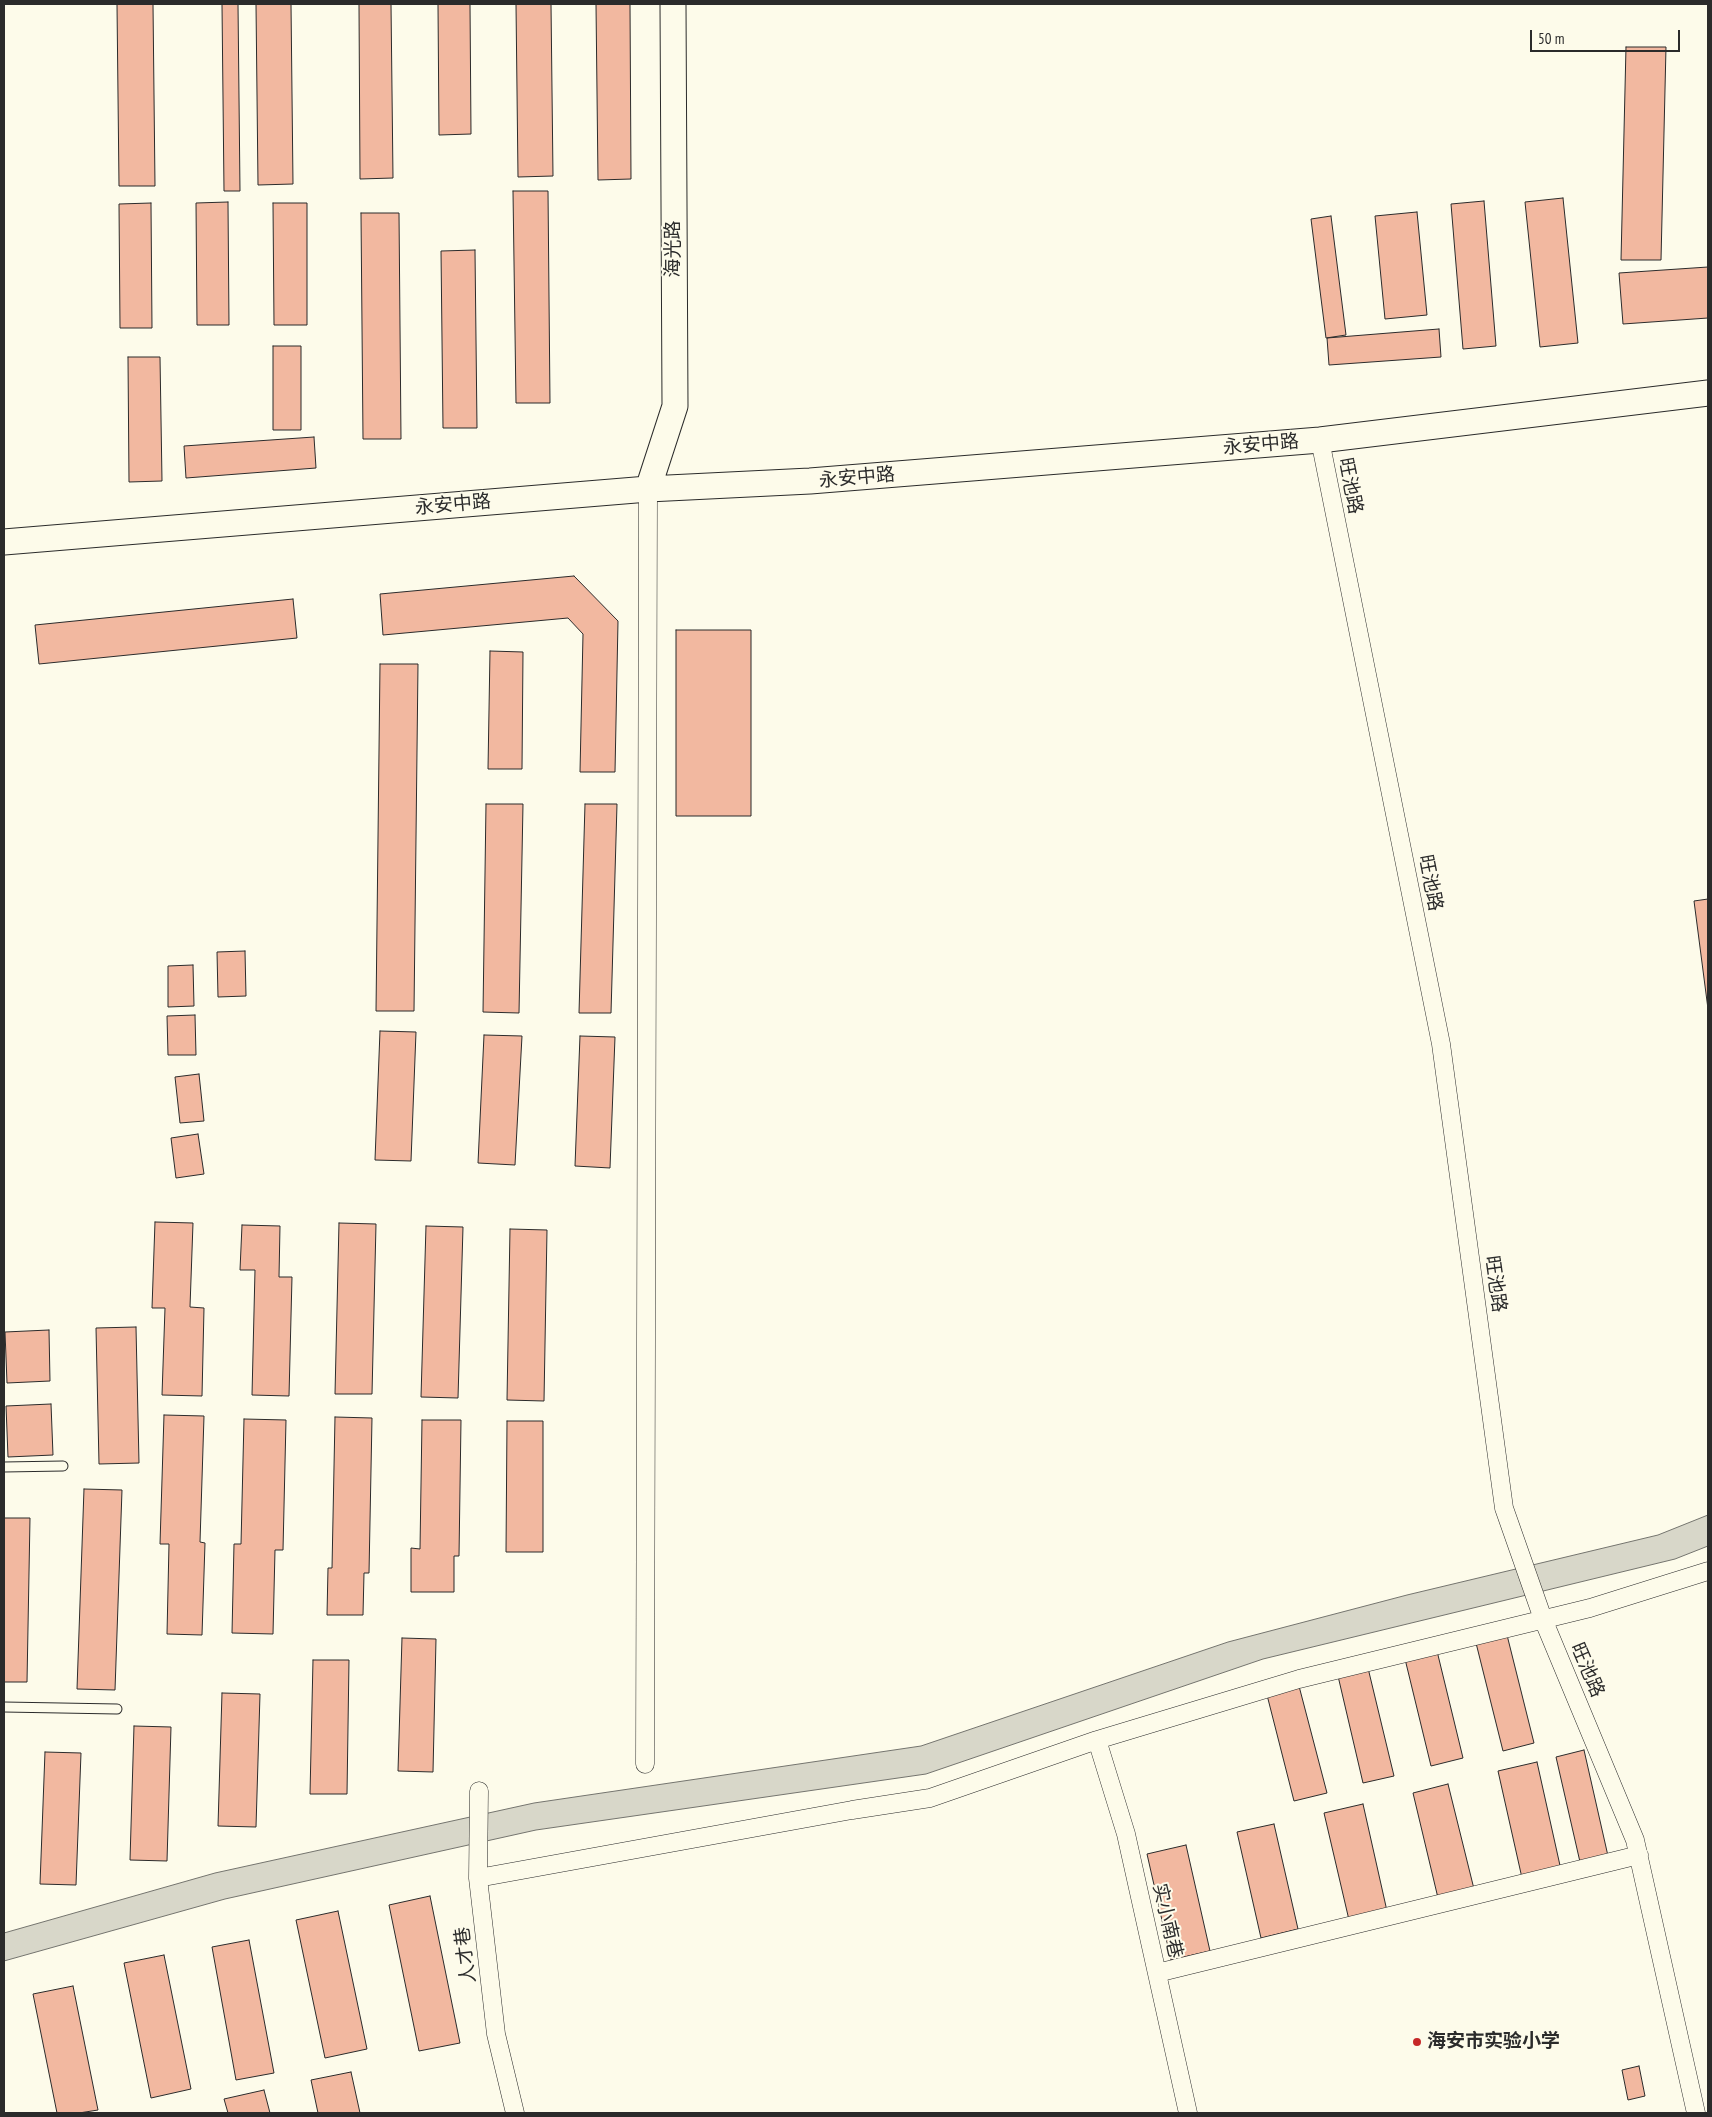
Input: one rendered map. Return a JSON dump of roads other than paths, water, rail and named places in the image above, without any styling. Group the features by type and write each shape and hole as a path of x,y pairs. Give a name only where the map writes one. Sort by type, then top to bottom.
{"street":[{"name":"海光路","path":"648,489 675,406 673,4"},
{"name":"永安中路","path":"4,542 648,489 810,481 1320,440 1708,392"},
{"name":"旺池路","path":"1320,440 1441,1044 1504,1508 1543,1619 1635,1840 1696,2113"},
{"path":"645,1764 648,489"},
{"path":"479,1871 930,1798 1097,1740 1299,1679 1590,1608 1708,1571"},
{"name":"实小南巷","path":"1097,1740 1126,1834 1188,2113"},
{"name":"人才巷","path":"479,1795 479,1871 496,2034 515,2113"},
{"path":"1157,1972 1638,1855"}],"lane":[{"path":"4,1466 63,1466"},
{"path":"4,1707 116,1709"}],"place":[{"name":"海安市实验小学","path":"1417,2042"}]}
